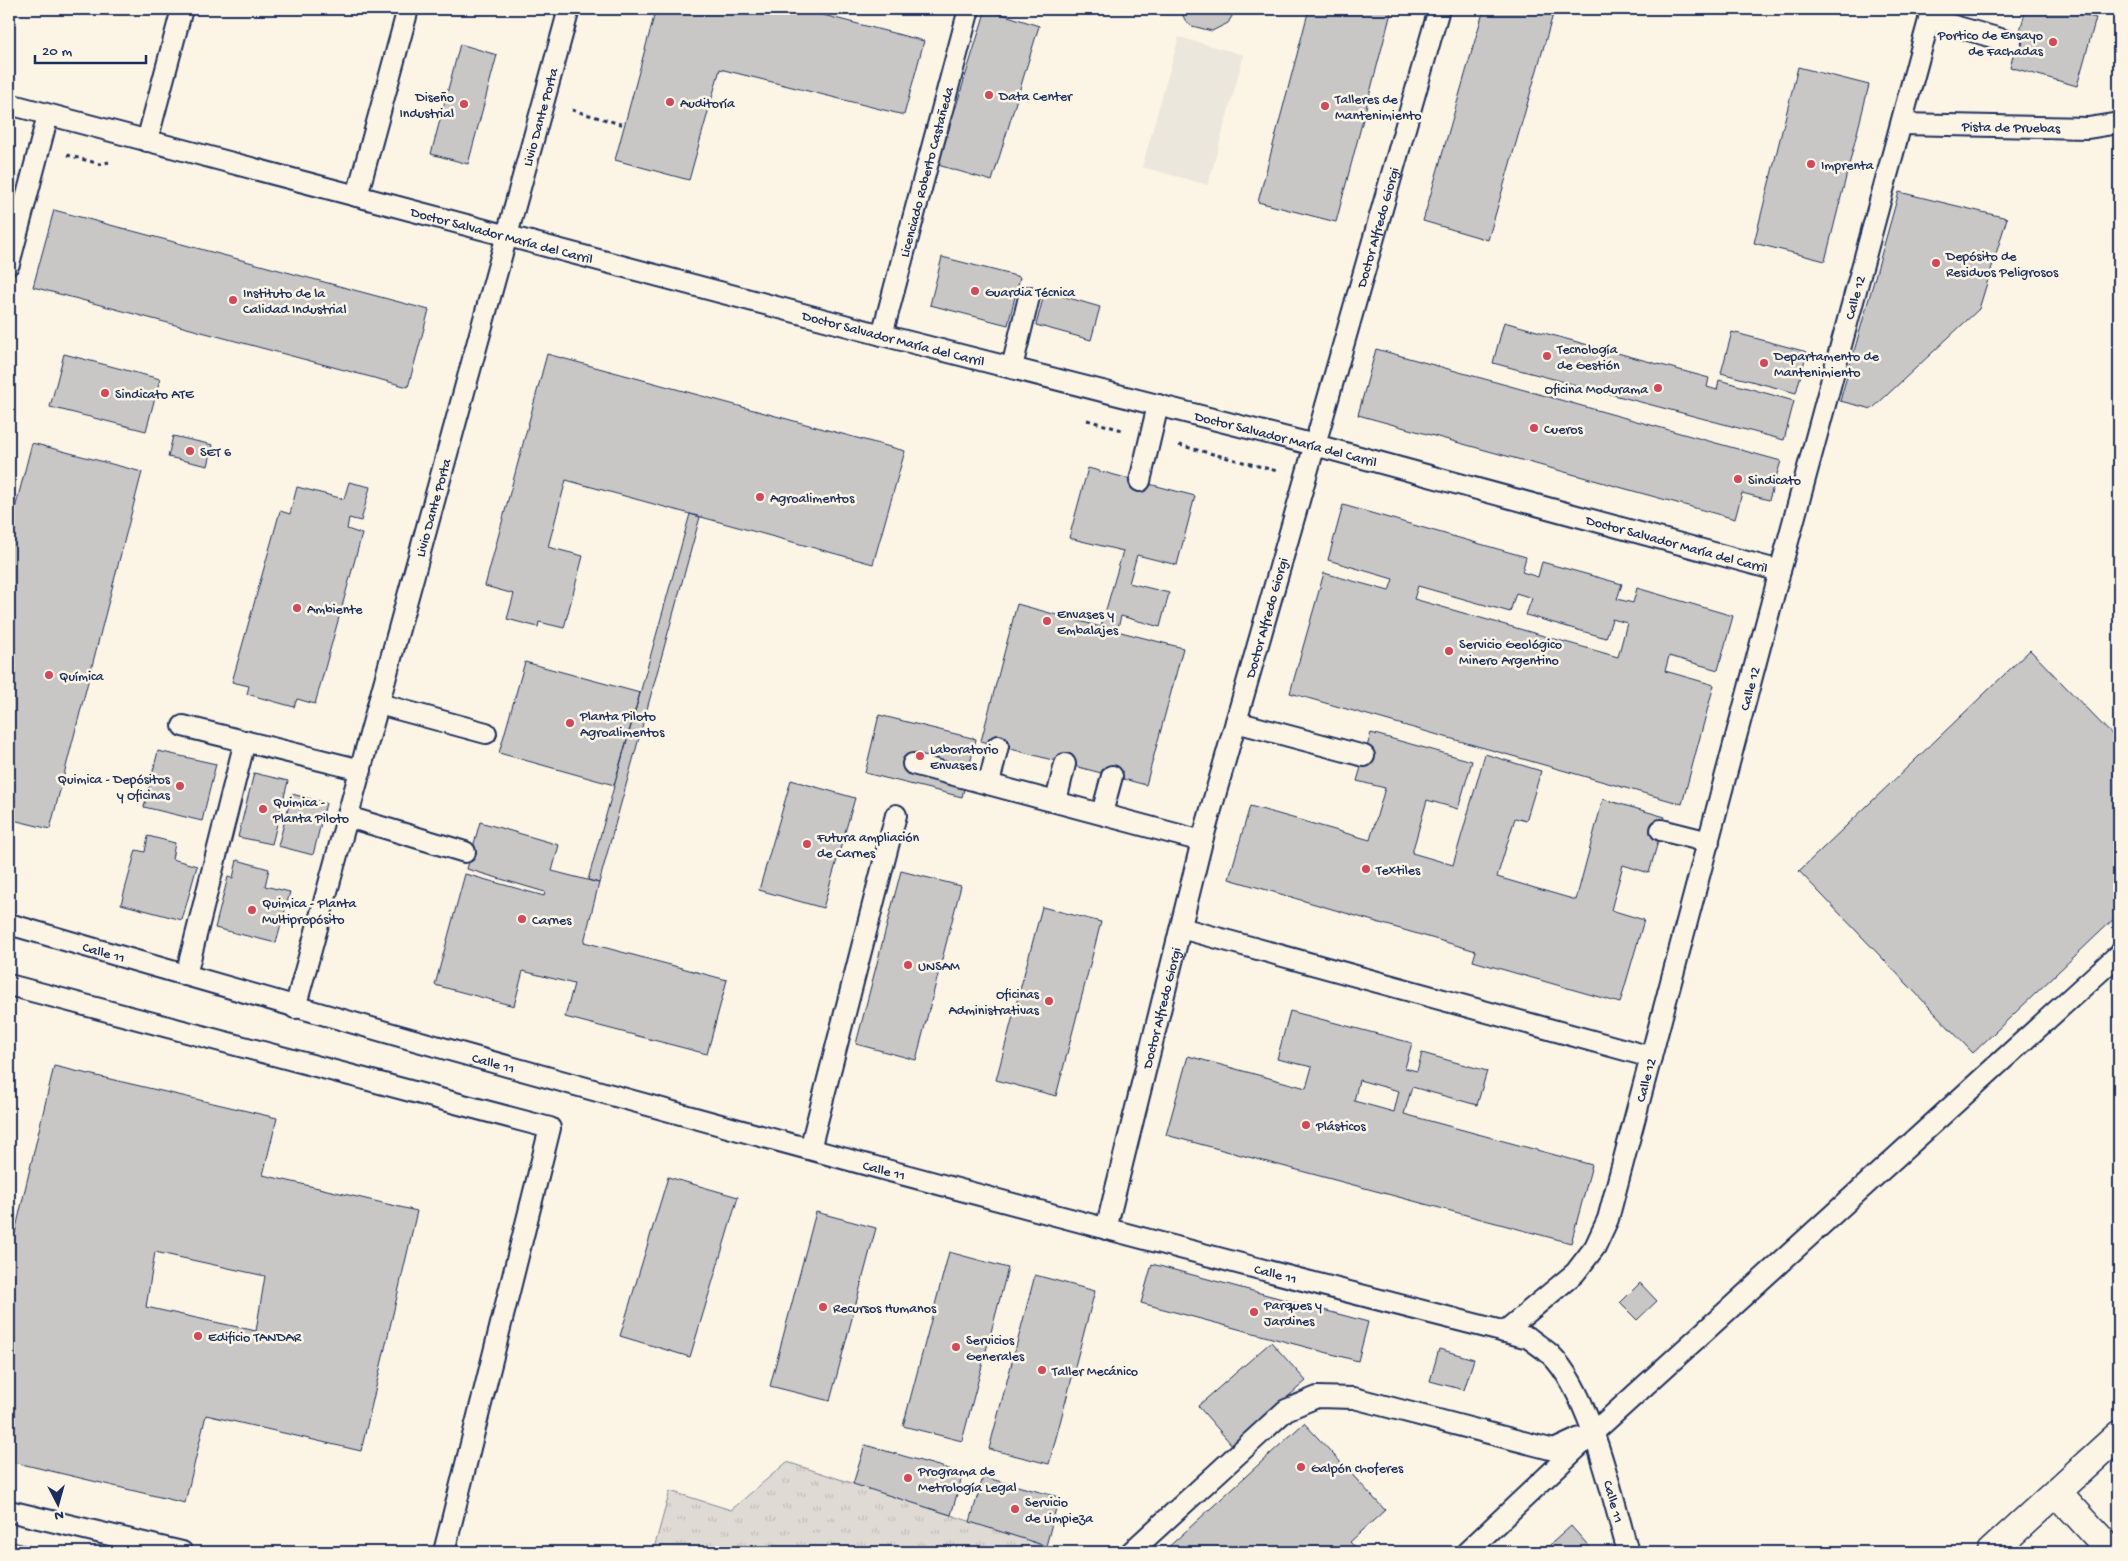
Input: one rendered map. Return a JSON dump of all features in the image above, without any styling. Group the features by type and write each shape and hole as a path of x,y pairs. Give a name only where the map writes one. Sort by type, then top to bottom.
{"street":[{"path":"1990,1552 2119,1435"},
{"path":"2058,1492 2112,1552"}],"lane":[{"path":"147,141 182,9"},
{"path":"357,196 408,9"},
{"name":"Livio Dante Porta","path":"295,1008 569,9"},
{"name":"Licenciado Roberto Castañeda","path":"882,335 969,9"},
{"name":"Doctor Alfredo Giorgi","path":"1106,1229 1202,841 1439,9"},
{"path":"1931,14 2011,42"},
{"name":"Calle 12","path":"1504,1332 1575,1272 1595,1247 1608,1219 1931,14"},
{"name":"Doctor Salvador María del Carril","path":"9,104 882,335 1315,445 1780,572"},
{"path":"9,264 48,115"},
{"name":"Pista de Pruebas","path":"1902,124 2088,128 2119,123"},
{"path":"1012,367 1029,297"},
{"path":"1140,481 1158,405"},
{"path":"379,704 486,734"},
{"path":"1236,722 1364,756"},
{"path":"183,726 361,770"},
{"path":"186,976 245,741"},
{"path":"989,783 998,746"},
{"path":"913,764 1202,841"},
{"path":"1056,801 1065,764"},
{"path":"1102,813 1112,776"},
{"path":"810,1149 896,815"},
{"path":"348,816 465,852"},
{"path":"1662,830 1709,842"},
{"name":"Calle 11","path":"9,924 295,1008 810,1149 1106,1229 1528,1338 1551,1355 1572,1386 1594,1432 1628,1552"},
{"path":"1181,928 1651,1057"},
{"path":"1467,1552 1594,1432 2119,954"},
{"path":"9,985 550,1128 444,1552"},
{"path":"1131,1552 1286,1410 1316,1397 1354,1398 1554,1450 1594,1432"},
{"path":"9,1510 182,1552"}],"path":[{"path":"544,103 624,125"}],"shaded area":[{"path":"1179,37 1244,55 1208,185 1142,167"}],"green space":[{"path":"787,1462 1046,1546 1048,1552 653,1552 670,1491 731,1510"}],"building":[{"path":"656,9 800,9 924,41 904,115 720,69 689,180 615,160"},
{"name":"Data Center","path":"986,9 1039,26 992,181 938,165"},
{"path":"1180,9 1236,9 1228,23 1212,31 1192,26 1185,20"},
{"name":"Talleres de Mantenimiento","path":"1309,9 1392,9 1336,222 1258,202"},
{"path":"1484,9 1547,9 1554,11 1488,240 1423,221"},
{"name":"Portico de Ensayo de Fachadas","path":"2026,9 2063,9 2096,18 2077,86 2010,67"},
{"name":"Diseño Industrial","path":"460,44 497,55 468,164 431,154"},
{"name":"Imprenta","path":"1798,67 1869,85 1825,261 1754,243"},
{"name":"Depósito de Residuos Peligrosos","path":"1899,192 2007,218 1979,309 1872,409 1840,401"},
{"path":"54,210 429,310 408,387 33,287"},
{"name":"Guardia Técnica","path":"942,257 1020,277 1008,325 930,305"},
{"path":"1045,291 1100,307 1091,340 1036,325"},
{"path":"1504,322 1709,378 1707,387 1717,390 1719,380 1794,401 1784,440 1493,363"},
{"name":"Departamento de Mantenimiento","path":"1732,332 1807,352 1796,393 1721,373"},
{"name":"Cueros","path":"1376,349 1781,461 1769,500 1742,493 1735,519 1358,415"},
{"name":"Sindicato ATE","path":"64,354 160,379 146,431 50,407"},
{"name":"Agroalimentos","path":"547,354 905,451 873,564 566,480 548,547 583,556 564,628 539,622 538,627 507,619 514,594 485,586"},
{"name":"SET 6","path":"173,436 213,445 208,466 168,457"},
{"name":"Química","path":"32,443 142,472 50,829 9,819 9,532"},
{"name":"Envases y Embalajes","path":"1088,468 1195,496 1177,565 1137,555 1129,583 1169,593 1160,627 1121,616 1117,631 1183,648 1146,785 981,741 1017,604 1101,627 1123,551 1069,538"},
{"name":"Ambiente","path":"349,482 370,487 361,521 349,518 347,529 362,534 315,704 297,699 294,707 247,694 249,686 232,682 280,511 290,514 297,487 344,499"},
{"name":"Servicio Geológico Minero Argentino","path":"1343,505 1526,557 1522,572 1538,577 1542,562 1622,584 1617,599 1633,603 1637,588 1733,616 1718,670 1669,656 1665,671 1714,685 1682,804 1290,693 1324,573 1389,591 1393,579 1328,560","holes":["1418,586 1510,612 1516,593 1532,598 1526,615 1606,638 1612,619 1627,623 1618,657 1414,599"]},
{"path":"690,514 700,517 599,883 588,880"},
{"path":"2030,650 2119,742 2119,914 1973,1053 1799,871"},
{"name":"Planta Piloto Agroalimentos","path":"525,662 640,693 614,785 499,753"},
{"name":"Laboratorio Envases","path":"879,715 976,739 962,797 865,773"},
{"name":"Textiles","path":"1371,733 1472,761 1458,809 1427,800 1412,853 1453,865 1485,754 1541,771 1526,821 1515,818 1497,877 1576,900 1603,799 1665,817 1649,873 1623,865 1611,910 1644,920 1620,1003 1473,961 1476,951 1229,879 1250,806 1370,840 1385,788 1357,781"},
{"name":"Quimica - Depósitos y Oficinas","path":"158,751 216,764 202,821 144,807"},
{"name":"Quimica - Planta Piloto","path":"254,773 288,781 272,844 238,837"},
{"name":"Futura ampliación de Carnes","path":"791,780 855,798 823,908 759,890"},
{"path":"292,794 326,803 313,855 278,846"},
{"name":"Carnes","path":"480,822 559,845 552,871 599,883 584,942 727,980 707,1054 565,1017 574,984 523,971 514,1006 435,985 465,874 544,896 545,892 467,869"},
{"path":"148,836 175,843 172,859 197,866 182,920 121,904 136,850 145,852"},
{"name":"Quimica - Planta Multipropósito","path":"237,860 269,869 265,886 290,892 276,943 215,928 228,877 233,878"},
{"name":"UNSAM","path":"901,871 961,886 916,1060 856,1044"},
{"name":"Oficinas Administrativas","path":"1042,907 1101,922 1056,1096 996,1080"},
{"name":"Plásticos","path":"1290,1011 1412,1043 1405,1068 1417,1071 1422,1053 1487,1071 1477,1105 1412,1087 1404,1114 1592,1165 1571,1243 1166,1135 1188,1056 1306,1088 1312,1067 1277,1059","holes":["1359,1080 1399,1091 1394,1112 1354,1101"]},
{"name":"Edificio TANDAR","path":"54,1066 277,1118 263,1175 417,1211 361,1451 206,1415 185,1503 9,1461 9,1258"},
{"path":"668,1177 738,1197 690,1357 620,1336"},
{"name":"Recursos Humanos","path":"816,1212 876,1228 830,1401 770,1386"},
{"path":"155,1252 265,1276 256,1331 146,1307"},
{"name":"Servicios Generales","path":"949,1252 1008,1268 962,1441 903,1426"},
{"name":"Parques y Jardines","path":"1152,1264 1368,1322 1358,1361 1141,1303"},
{"name":"Taller Mecánico","path":"1035,1275 1095,1291 1049,1464 989,1449"},
{"path":"1640,1283 1657,1301 1637,1320 1620,1303"},
{"path":"1271,1342 1306,1381 1232,1445 1198,1406"},
{"path":"1439,1349 1474,1359 1464,1390 1430,1381"},
{"name":"Galpón choferes","path":"1304,1423 1385,1510 1350,1542 1360,1552 1163,1552"},
{"name":"Programa de Metrología Legal","path":"865,1445 963,1473 951,1515 853,1484"},
{"name":"Servicio de Limpieza","path":"983,1477 1059,1497 1046,1546 970,1522"},
{"path":"1571,1526 1594,1552 1542,1552"},
{"path":"9,1541 54,1552 9,1552"}],"place":[{"name":"Portico de Ensayo de Fachadas","path":"2053,42"},
{"name":"Data Center","path":"989,95"},
{"name":"Auditoría","path":"670,102"},
{"name":"Diseño Industrial","path":"464,104"},
{"name":"Talleres de Mantenimiento","path":"1325,106"},
{"name":"Imprenta","path":"1811,164"},
{"name":"Depósito de Residuos Peligrosos","path":"1936,263"},
{"name":"Guardia Técnica","path":"975,291"},
{"name":"Instituto de la Calidad Industrial","path":"233,300"},
{"name":"Tecnología de Gestión","path":"1547,356"},
{"name":"Departamento de Mantenimiento","path":"1764,363"},
{"name":"Oficina Modurama","path":"1658,388"},
{"name":"Sindicato ATE","path":"105,393"},
{"name":"Cueros","path":"1534,428"},
{"name":"SET 6","path":"190,451"},
{"name":"Sindicato","path":"1738,479"},
{"name":"Agroalimentos","path":"760,497"},
{"name":"Ambiente","path":"297,608"},
{"name":"Envases y Embalajes","path":"1047,621"},
{"name":"Servicio Geológico Minero Argentino","path":"1449,651"},
{"name":"Química","path":"49,675"},
{"name":"Planta Piloto Agroalimentos","path":"570,723"},
{"name":"Laboratorio Envases","path":"920,756"},
{"name":"Quimica - Depósitos y Oficinas","path":"180,786"},
{"name":"Quimica - Planta Piloto","path":"263,809"},
{"name":"Futura ampliación de Carnes","path":"807,844"},
{"name":"Textiles","path":"1366,869"},
{"name":"Quimica - Planta Multipropósito","path":"252,910"},
{"name":"Carnes","path":"522,919"},
{"name":"UNSAM","path":"908,965"},
{"name":"Oficinas Administrativas","path":"1049,1001"},
{"name":"Plásticos","path":"1306,1125"},
{"name":"Recursos Humanos","path":"823,1307"},
{"name":"Parques y Jardines","path":"1254,1312"},
{"name":"Edificio TANDAR","path":"198,1336"},
{"name":"Servicios Generales","path":"956,1347"},
{"name":"Taller Mecánico","path":"1042,1370"},
{"name":"Galpón choferes","path":"1301,1467"},
{"name":"Programa de Metrología Legal","path":"908,1478"},
{"name":"Servicio de Limpieza","path":"1015,1509"}]}
